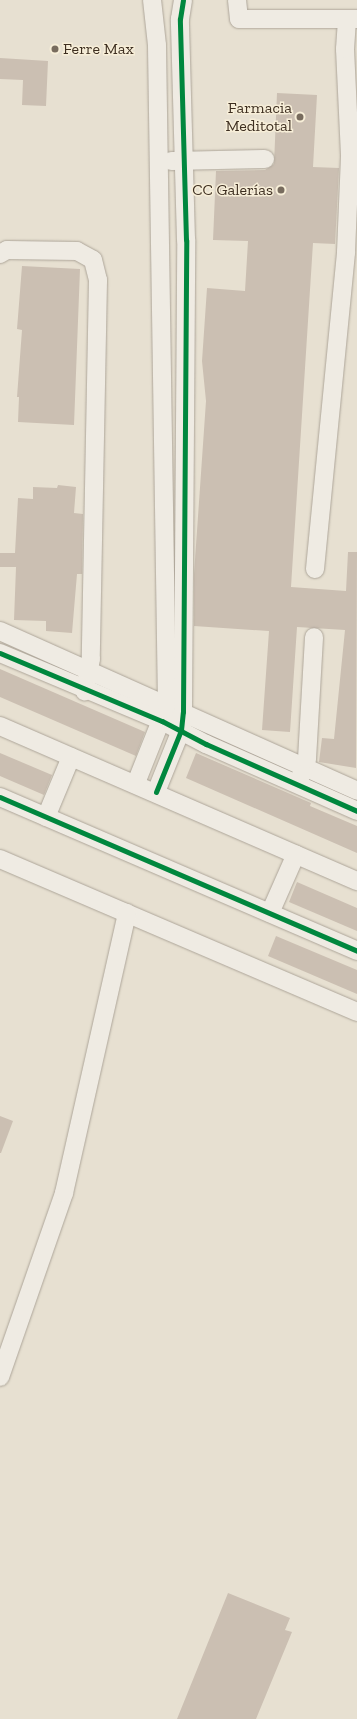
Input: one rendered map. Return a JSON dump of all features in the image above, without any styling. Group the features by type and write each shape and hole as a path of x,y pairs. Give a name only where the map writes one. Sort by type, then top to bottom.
{"street":[{"path":"136,784 164,713 159,163 157,45 152,0"},
{"path":"156,792 181,730 183,712 186,255 180,19 184,0"},
{"path":"237,0 238,19 352,20 345,49 350,155 346,252 315,569"},
{"path":"159,163 184,159 265,159"},
{"path":"0,254 7,250 77,251 93,260 98,280 90,672 85,691"},
{"path":"0,631 90,672 164,713 181,730 300,777 357,791"},
{"path":"300,777 307,759 314,637"},
{"path":"0,653 85,691 164,713 183,712 300,777 357,811"},
{"path":"0,726 156,792 357,881"},
{"path":"46,817 71,757"},
{"path":"0,797 357,951"},
{"path":"270,914 296,854"},
{"path":"0,859 357,1012"},
{"path":"0,1377 64,1193 127,913"}],"building":[{"path":"0,58 48,61 46,106 22,105 23,80 0,79"},
{"path":"277,93 317,95 313,167 339,168 335,244 313,243 291,587 346,591 348,552 357,552 356,768 319,762 322,738 334,739 345,630 297,627 290,732 262,730 269,631 194,626 194,574 206,401 202,361 207,288 245,291 248,241 213,240 216,171 265,170 274,164"},
{"path":"22,266 80,269 74,425 18,422 19,397 17,397 22,330 17,329"},
{"path":"58,485 76,487 74,513 83,514 82,574 77,574 72,633 46,631 46,621 14,620 16,567 0,567 0,553 15,553 18,498 33,499 33,487 57,488"},
{"path":"0,669 145,732 136,756 0,697"},
{"path":"0,753 52,775 44,795 0,776"},
{"path":"196,753 311,803 310,806 357,826 357,853 186,778"},
{"path":"297,882 357,908 357,931 289,902"},
{"path":"276,936 357,970 357,994 268,956"},
{"path":"0,1116 13,1121 1,1153 0,1153"},
{"path":"228,1593 290,1618 285,1630 292,1632 256,1719 177,1719"}],"cycle path":[{"path":"156,792 181,730 183,712 186,240 180,19 183,0"},
{"path":"0,653 162,721 206,744 357,811"},
{"path":"0,797 357,951"}],"place":[{"name":"Ferre Max","path":"55,49"},
{"name":"Farmacia Meditotal","path":"300,117"},
{"name":"CC Galerías","path":"281,190"}]}
